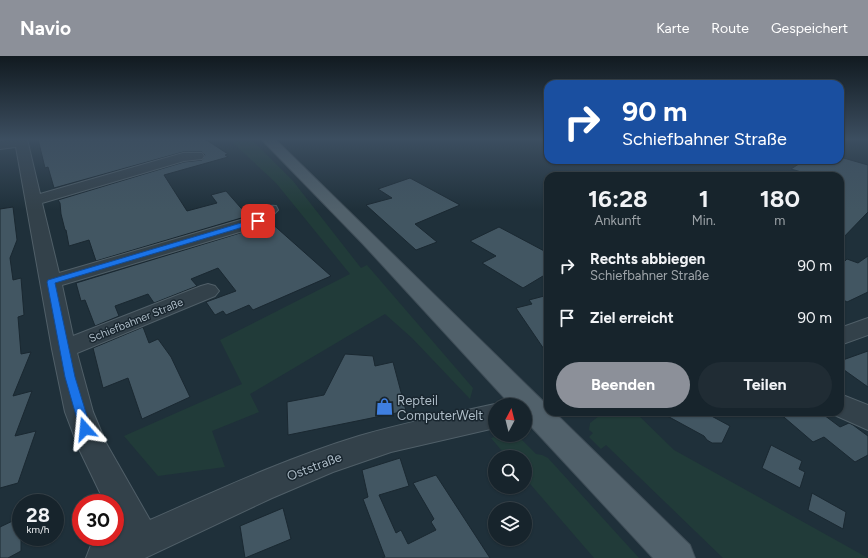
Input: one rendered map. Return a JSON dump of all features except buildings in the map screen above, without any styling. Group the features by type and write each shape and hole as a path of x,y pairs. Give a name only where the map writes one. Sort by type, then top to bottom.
{"main road":[{"path":"291,162 535,408 677,558"}],"street":[{"path":"21,162 33,201 74,394 85,429 140,549"},
{"path":"33,201 164,162"},
{"path":"51,282 258,221 270,210"},
{"name":"Schiefbahner Straße","path":"64,349 208,291"},
{"path":"844,335 868,326"},
{"path":"844,407 868,418"},
{"name":"Oststraße","path":"104,558 140,549 260,488 356,450 394,438 488,418"}],"green space":[{"path":"254,162 274,162 293,181 361,268 367,265 473,388 470,399 412,338 385,314 250,394 259,412 212,431 225,467 158,476 124,436 242,384 220,340 350,274 276,183"},
{"path":"599,416 639,416 674,450 868,558 723,558 606,445 601,449 589,437 593,433 589,430 590,423"},
{"path":"494,442 524,442 532,450 501,450"},
{"path":"532,450 536,454 548,458 639,558 594,558 532,486"}],"place":[{"name":"Repteil ComputerWelt","path":"384,407"}],"route":[{"path":"85,429 70,377 51,282 258,221"}]}
